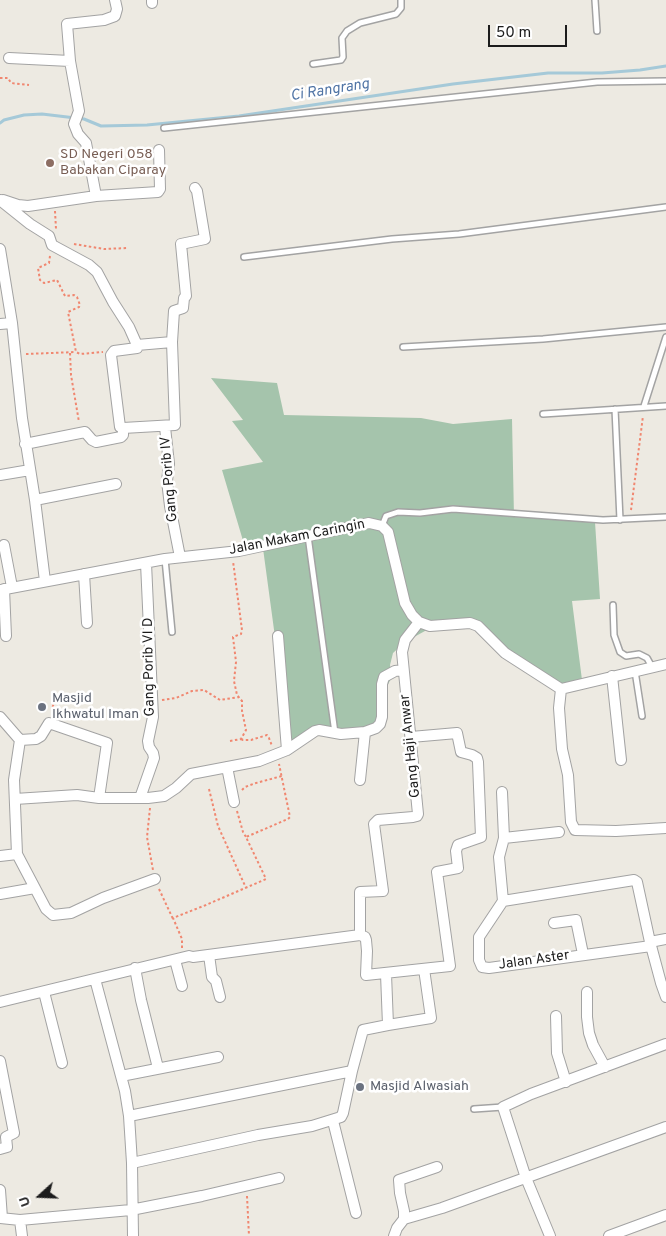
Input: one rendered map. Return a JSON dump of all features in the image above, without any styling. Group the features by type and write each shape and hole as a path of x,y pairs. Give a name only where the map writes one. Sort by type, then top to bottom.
{"street":[{"path":"96,196 86,143 78,134 74,124 79,111 70,61 67,24 104,20 116,16 115,0"},
{"path":"9,58 70,61"},
{"path":"0,200 23,206 96,196 158,192 160,189 159,150"},
{"path":"165,427 176,425 172,342 174,311 184,308 184,298 186,296 181,244 204,239 195,188"},
{"path":"0,200 30,224 49,236 51,244 55,247 89,265 97,272 129,327 137,345"},
{"path":"0,249 12,323 25,444 35,500 45,581"},
{"path":"0,324 12,323"},
{"path":"25,444 82,432 88,433 92,440 96,442 121,437 123,435 123,428 120,427 111,355 114,351 135,349 137,345 172,342"},
{"name":"Gang Porib IV","path":"123,428 165,427 169,464 167,481 180,557"},
{"path":"0,475 30,470"},
{"path":"35,500 116,484"},
{"name":"Jalan Makam Caringin","path":"5,588 165,559 232,551 369,523 382,526 388,532 406,603 412,615 419,622"},
{"path":"4,545 6,636"},
{"name":"Gang Porib VI D","path":"140,798 154,758 148,741 153,717 146,563"},
{"path":"84,574 87,623"},
{"path":"419,622 430,626 470,623 478,626 505,653 559,688 666,664"},
{"name":"Gang Haji Anwar","path":"360,935 360,892 383,891 374,824 378,820 412,818 418,814 402,652 405,640 419,622"},
{"path":"278,636 287,750"},
{"path":"15,799 77,795 99,798 151,798 164,796 191,774 248,764 275,755 287,750 312,732 319,730 354,734 365,732 376,728 380,724 384,677 395,671 403,670"},
{"path":"612,676 621,760"},
{"path":"559,688 562,749 568,774 571,822 575,830 607,831 666,828"},
{"path":"0,717 20,740"},
{"path":"20,740 27,738 36,739 41,736 49,723 107,743 99,798"},
{"path":"360,780 365,732"},
{"path":"0,1002 180,958 360,935 365,937 366,940 366,975 448,967 450,965 437,872 458,868 456,851 458,845 481,837 478,762 477,758 472,755 461,752 457,733 411,737"},
{"path":"20,740 16,764 15,799 17,854 49,913 60,916 71,913 104,898 155,879"},
{"path":"226,767 235,805"},
{"path":"502,792 504,838 499,857 504,901 634,880 637,882 650,944 666,997"},
{"path":"504,838 559,832"},
{"path":"0,856 17,854"},
{"path":"0,894 35,888"},
{"name":"Jalan Aster","path":"504,901 479,937 478,960 482,967 489,968 650,944 666,939"},
{"path":"554,923 576,920 583,954"},
{"path":"209,955 212,976 216,981 220,997"},
{"path":"180,958 182,986"},
{"path":"135,968 158,1068"},
{"path":"132,1163 248,1137 333,1121 343,1115 363,1030 431,1018 424,970"},
{"path":"386,974 388,1025"},
{"path":"95,979 129,1116 133,1236"},
{"path":"44,992 62,1063"},
{"path":"587,992 587,1017 593,1045 605,1067"},
{"path":"556,1016 557,1053 566,1082"},
{"path":"550,1236 526,1178 503,1107 531,1094 666,1044"},
{"path":"120,1076 218,1057"},
{"path":"0,1061 14,1133 6,1137 7,1147 0,1149"},
{"path":"129,1116 352,1071"},
{"path":"333,1121 356,1213"},
{"path":"394,1236 404,1219 442,1208 666,1127"},
{"path":"404,1219 399,1180 437,1167"},
{"path":"0,1190 1,1218 20,1220 131,1210 280,1178"},
{"path":"609,1236 666,1215"},
{"path":"20,1220 22,1236"}],"lane":[{"path":"313,64 341,60 343,57 342,38 347,31 360,23 396,14 401,8 401,0"},
{"path":"595,0 597,31"},
{"path":"164,128 597,82 666,80"},
{"path":"244,257 392,239 459,234 666,207"},
{"path":"403,347 543,339 666,327"},
{"path":"644,406 666,337"},
{"path":"543,414 666,406"},
{"path":"615,409 620,520"},
{"path":"382,526 386,516 398,512 420,513 453,509 620,520 666,517"},
{"path":"308,536 335,732"},
{"path":"165,559 172,632"},
{"path":"613,605 614,635 620,652 626,656 639,654 647,658 652,667"},
{"path":"634,671 642,716"},
{"path":"474,1109 503,1107"}],"path":[{"path":"0,78 8,78 11,83 29,85"},
{"path":"55,202 56,232"},
{"path":"66,242 104,250 128,248"},
{"path":"51,244 49,263 38,268 40,280 44,283 57,280 65,296 74,295 77,297 79,307 68,312 76,352"},
{"path":"16,354 76,352 80,354 114,351"},
{"path":"70,353 71,375 82,432"},
{"path":"629,520 644,406"},
{"path":"232,551 242,628 241,634 233,638 236,662 234,681 237,695 242,701 242,712 246,730 241,739"},
{"path":"152,702 176,698 192,691 204,690 220,700 239,697"},
{"path":"49,723 54,700"},
{"path":"230,741 241,739 247,741 268,736 282,776 290,817 288,820 246,836"},
{"path":"241,793 245,787 282,776"},
{"path":"209,789 218,826 246,888"},
{"path":"151,798 147,841 155,879 182,939 180,958"},
{"path":"173,919 266,879 239,822 235,805"},
{"path":"245,1186 249,1236"}],"green space":[{"path":"211,378 277,383 284,415 421,418 453,424 512,419 514,517 595,522 600,599 572,601 582,680 562,687 506,650 482,622 464,618 434,626 405,642 393,653 390,665 392,677 386,688 385,722 356,735 321,725 290,748 262,541 244,544 222,470 263,462 232,421 243,420"}],"waterway":[{"name":"Ci Rangrang","path":"0,123 4,120 24,115 42,114 84,119 101,126 147,125 239,116 453,84 548,73 602,73 666,66"}],"place":[{"name":"SD Negeri 058 Babakan Ciparay","path":"50,163"},
{"name":"Masjid Ikhwatul Iman","path":"42,707"},
{"name":"Masjid Alwasiah","path":"360,1087"}]}
